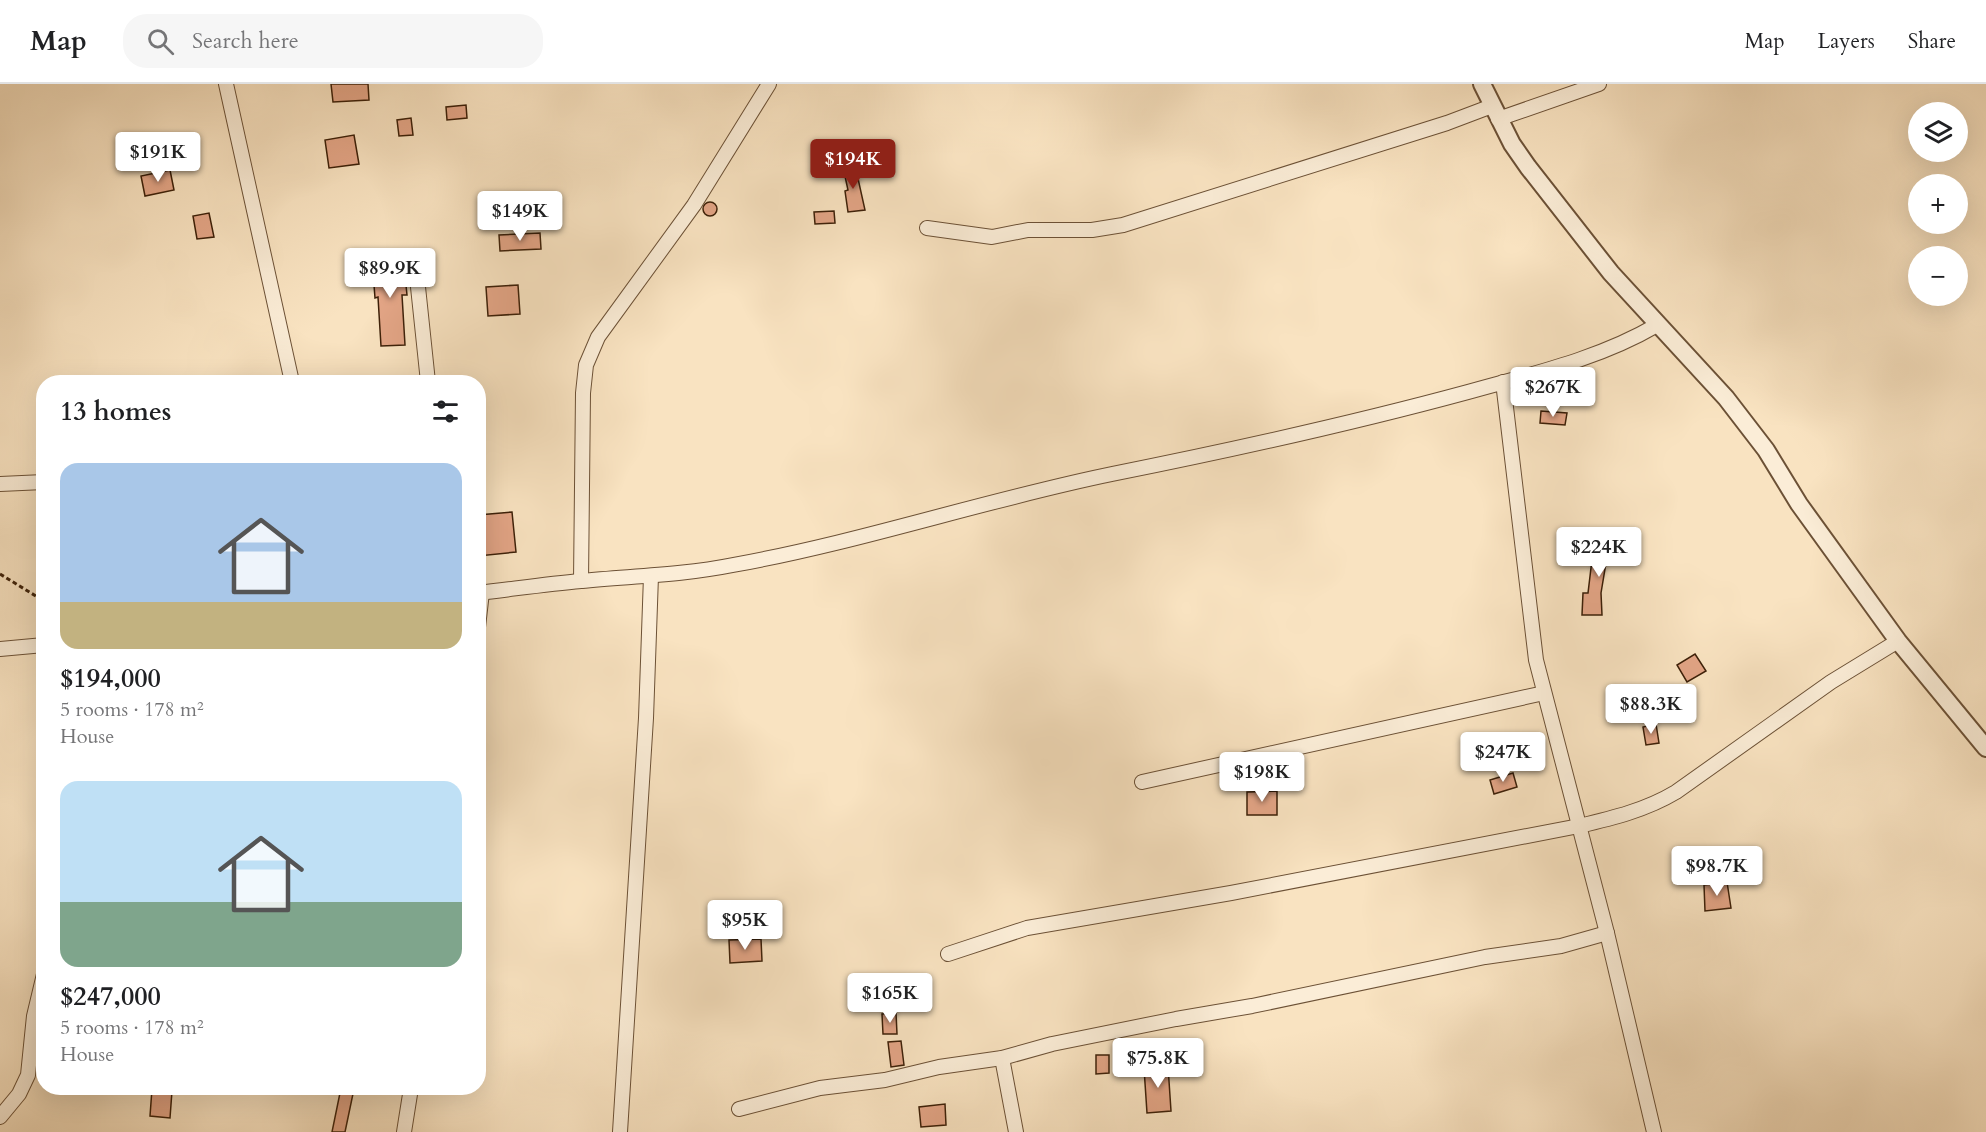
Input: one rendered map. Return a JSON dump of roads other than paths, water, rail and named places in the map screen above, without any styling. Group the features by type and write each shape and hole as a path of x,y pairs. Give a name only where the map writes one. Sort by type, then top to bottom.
{"street":[{"path":"226,84 290,375"},
{"path":"581,581 583,393 586,365 598,337 694,205 769,84"},
{"path":"1482,84 1495,112 1528,167 1611,273 1726,399 1766,450 1799,504 1898,641 1986,748"},
{"path":"927,228 992,237 1028,230 1092,230 1123,225 1192,201 1447,123 1599,84"},
{"path":"417,287 427,375"},
{"path":"486,591 651,576 730,566 784,555 1079,481 1298,436 1503,382 1600,353 1628,342 1657,325"},
{"path":"1503,382 1536,660 1607,933 1654,1132"},
{"path":"0,484 36,482"},
{"path":"620,1132 643,776 651,576"},
{"path":"948,954 1027,928 1231,893 1579,826 1659,803 1831,682 1898,641"},
{"path":"0,650 36,646"},
{"path":"1142,782 1544,693"},
{"path":"739,1109 820,1088 885,1080 939,1068 1002,1058 1052,1044 1252,1006 1485,957 1561,946 1607,933"},
{"path":"0,1117 19,1094 28,1076 36,1008"},
{"path":"1002,1058 1016,1132"},
{"path":"404,1132 410,1095"}]}
